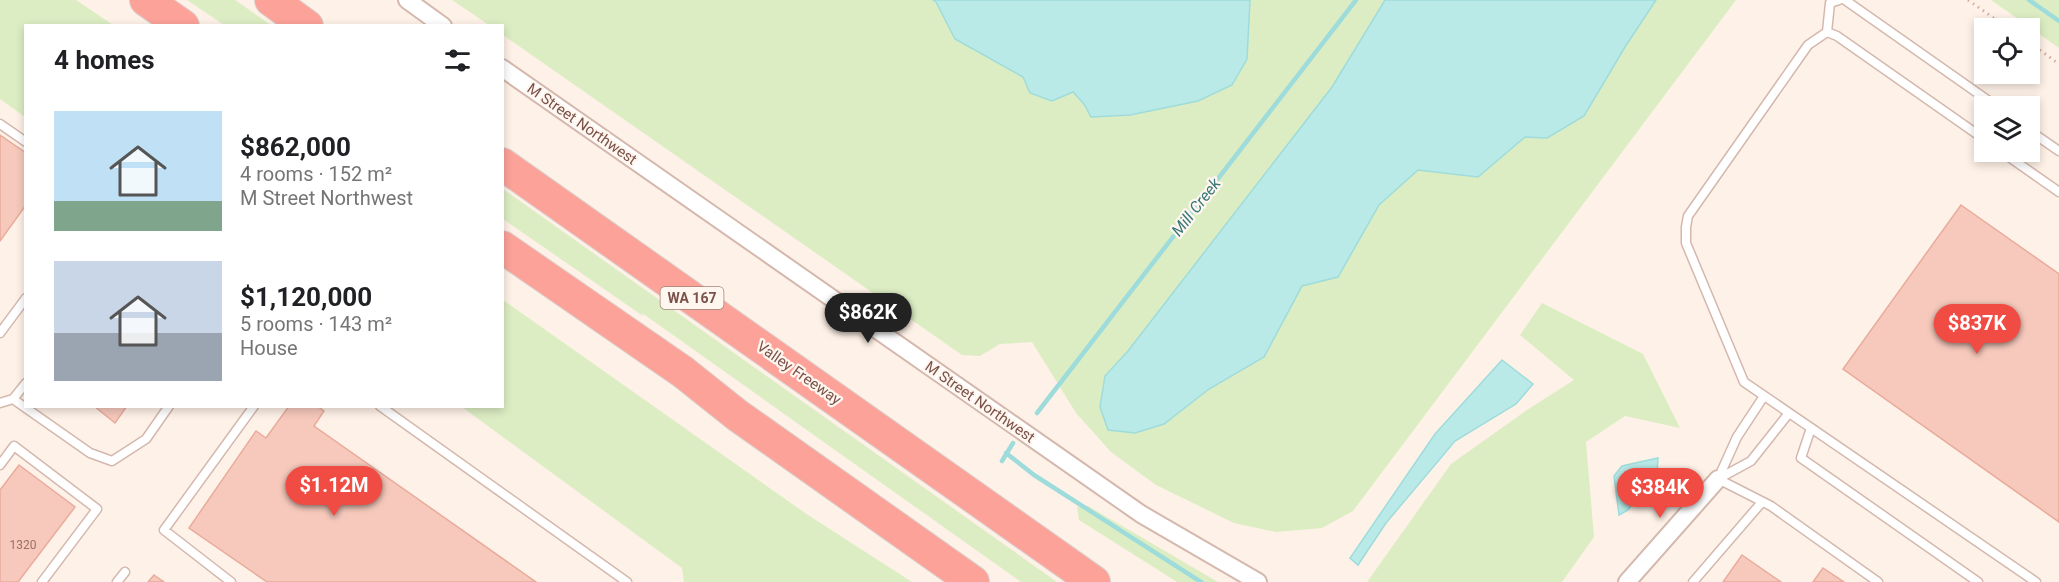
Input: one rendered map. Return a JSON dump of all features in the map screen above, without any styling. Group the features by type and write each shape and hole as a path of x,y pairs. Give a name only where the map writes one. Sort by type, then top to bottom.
{"highway":[{"path":"146,0 180,24"},
{"path":"271,0 304,24"},
{"name":"Valley Freeway","path":"504,165 1094,582"},
{"path":"504,248 683,372 746,422 973,582"},
{"path":"882,432 1112,582"}],"street":[{"path":"407,0 440,24"},
{"name":"M Street Northwest","path":"504,69 1141,514 1258,582"},
{"path":"1627,582 1718,479"}],"lane":[{"path":"1839,0 1830,3 1827,32 1808,45 1688,216 1686,243 1744,382 2036,582"},
{"path":"1845,0 1982,96"},
{"path":"1827,32 1837,36 1974,133"},
{"path":"0,124 24,141"},
{"path":"2040,137 2059,151"},
{"path":"2016,162 2059,192"},
{"path":"0,333 24,301"},
{"path":"0,403 14,399 24,386"},
{"path":"1718,479 1737,437 1764,396"},
{"path":"14,399 24,406"},
{"path":"27,408 90,453 112,462 146,439 168,408"},
{"path":"231,582 164,530 253,408"},
{"path":"383,408 627,582"},
{"path":"1718,479 1751,461 1789,412"},
{"path":"1811,428 1801,458 1978,582"},
{"path":"0,465 14,446 97,509 42,582"},
{"path":"1718,479 1762,502 1878,582"},
{"path":"1693,582 1762,502"},
{"path":"117,582 125,572"}],"path":[{"path":"1968,0 1994,18"},
{"path":"2040,50 2059,64"}],"green space":[{"path":"0,0 76,0 112,24 24,24 24,116 0,99"},
{"path":"187,0 235,0 270,24 223,24"},
{"path":"452,0 1736,0 1353,511 1322,528 1276,532 1234,523 1156,485 1111,452 1076,413 1032,342 1000,344 980,356 962,355 504,36 504,24 488,24"},
{"path":"1991,0 2059,0 2059,48 2040,35 2040,18 2016,18"},
{"path":"504,190 1057,582 1021,582 642,313 643,316 504,220"},
{"path":"504,301 805,513 912,582 684,582 682,568 463,408 504,408"},
{"path":"1542,303 1643,354 1680,428 1625,416 1586,442 1594,537 1562,582 1367,582 1451,464 1574,380 1520,335"},
{"path":"1088,506 1218,582 1177,582 1079,520 1077,507"}],"water":[{"path":"933,0 1250,0 1247,59 1232,85 1198,101 1130,115 1091,117 1084,104 1073,92 1052,101 1030,93 1023,77 955,39"},
{"path":"1385,0 1656,0 1584,116 1547,138 1525,137 1478,177 1418,170 1379,205 1338,277 1302,286 1264,357 1209,389 1164,424 1135,433 1108,430 1100,407 1105,376 1128,351 1332,87"},
{"path":"1502,360 1533,384 1516,404 1455,441 1386,523 1358,565 1350,558 1435,434"},
{"path":"1658,458 1657,472 1628,510 1619,515 1614,476 1622,466"}],"building":[{"path":"0,135 24,152 24,208 0,241"},
{"path":"1961,205 2059,274 2059,522 1843,369"},
{"path":"96,408 126,408 115,423"},
{"path":"288,408 320,408 324,411 314,426 536,582 267,582 189,528 256,431 266,438"},
{"path":"19,465 75,507 18,582 0,582 0,490"},
{"path":"1742,555 1781,582 1723,582"},
{"path":"1823,568 1844,582 1813,582"},
{"path":"154,575 164,582 148,582"}],"waterway":[{"name":"Mill Creek","path":"1037,413 1356,0"},
{"path":"2029,0 2059,21"},
{"name":"Mill Creek","path":"1002,461 1013,443"},
{"path":"1006,453 1034,475 1201,582"}]}
